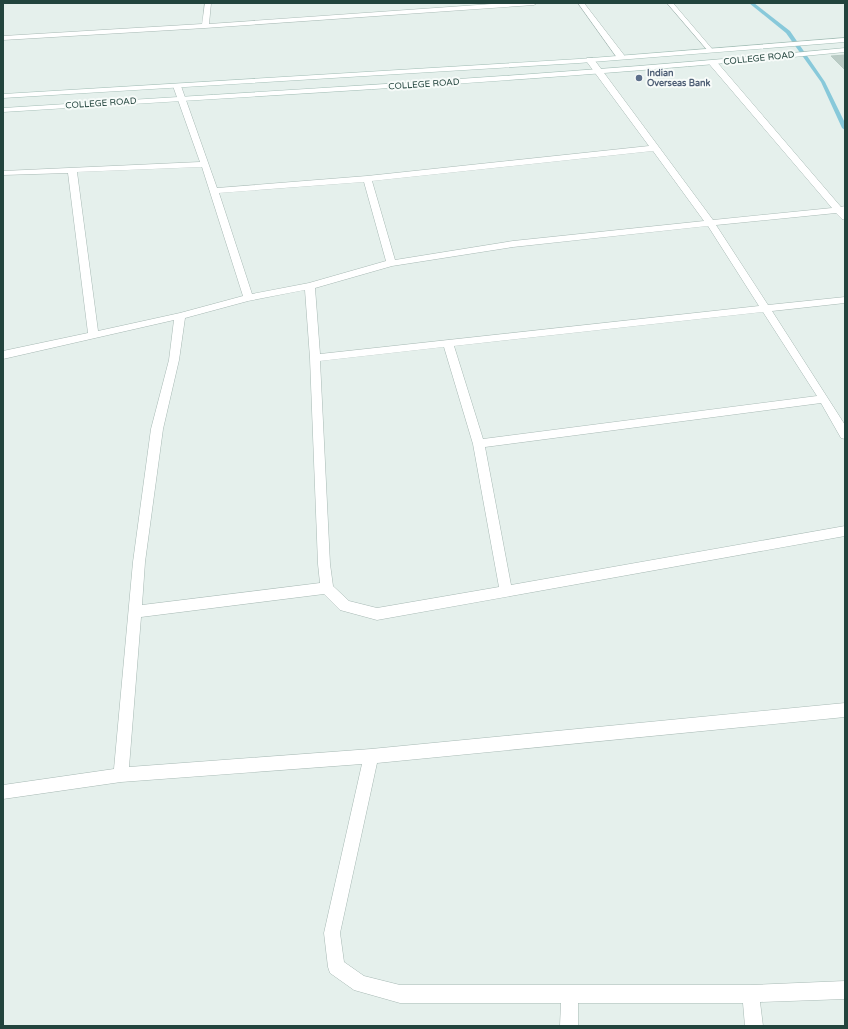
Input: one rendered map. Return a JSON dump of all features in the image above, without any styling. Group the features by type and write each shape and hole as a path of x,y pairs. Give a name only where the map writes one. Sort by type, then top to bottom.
{"street":[{"path":"204,26 208,3"},
{"path":"3,38 204,26 534,3"},
{"path":"581,3 621,58"},
{"path":"670,3 711,51"},
{"name":"COLLEGE ROAD","path":"3,96 621,58 845,40"},
{"name":"COLLEGE ROAD","path":"3,110 598,72 713,63 845,50"},
{"path":"590,60 710,223 824,399 845,435"},
{"path":"713,63 842,209 845,217"},
{"path":"177,86 205,164 248,298"},
{"path":"214,191 367,179 655,148"},
{"path":"3,173 205,164"},
{"path":"72,169 93,334"},
{"path":"367,179 391,263"},
{"path":"3,355 180,316 248,298 310,286 391,263 513,244 842,209"},
{"path":"310,286 315,358 324,564 328,588 345,606 377,614 845,530"},
{"path":"315,358 845,300"},
{"path":"121,775 139,562 157,428 174,360 180,316"},
{"path":"448,343 479,444 506,591"},
{"path":"479,444 824,399"},
{"path":"135,612 328,588"},
{"path":"3,792 121,775 371,756 845,710"},
{"path":"371,756 332,933 336,967 360,984 400,994 751,994 845,990"},
{"path":"569,1026 570,994"},
{"path":"751,994 754,1026"}],"building":[{"path":"845,55 845,70 831,56"}],"waterway":[{"path":"751,3 788,32 823,82 845,128"}],"place":[{"name":"Indian Overseas Bank","path":"639,78"}]}
